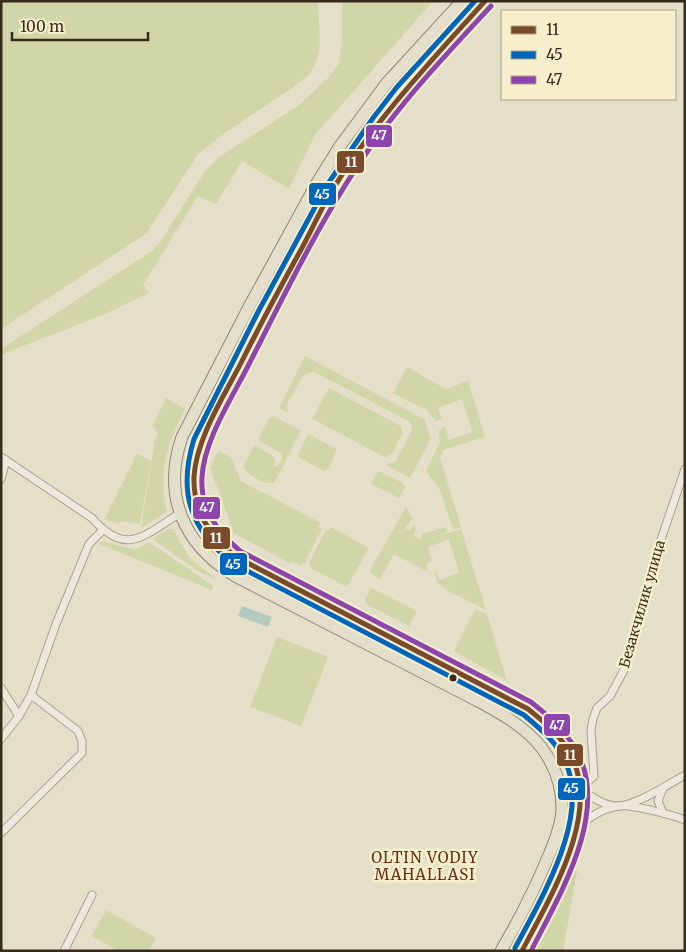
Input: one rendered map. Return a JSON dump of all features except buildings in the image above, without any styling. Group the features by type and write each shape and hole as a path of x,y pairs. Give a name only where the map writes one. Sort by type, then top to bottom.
{"main road":[{"path":"462,1 386,84 357,122 317,183 182,437 175,476 179,514 185,527 206,554 223,568 235,576 448,684 510,719 534,739 547,757 560,786 561,819 538,881 524,911 501,951"},
{"path":"485,1 403,92 362,145 333,189 265,316 201,442 194,467 194,484 196,501 202,518 211,533 229,552 244,562 528,709 538,715 554,730 567,748 578,770 582,805 572,850 523,948 509,937"},
{"path":"249,308 265,316"},
{"path":"333,625 340,612"}],"street":[{"path":"1,479 4,458 92,518 103,530 118,539 132,539 143,536 179,514"},
{"name":"Безакчилик улица","path":"581,788 594,776 591,731 593,719 597,708 610,696 626,668 654,560 685,469"},
{"path":"1,739 19,716 31,695 56,624 89,544 103,530"},
{"path":"1,688 4,698 19,716"},
{"path":"1,833 82,753 82,741 78,731 31,695"},
{"path":"578,828 596,814 646,797 685,775"},
{"path":"663,787 658,801 664,813"},
{"path":"581,788 590,796 600,801 664,813 685,820"},
{"path":"64,951 92,895"}],"green space":[{"path":"1,1 318,1 320,43 317,61 309,75 198,154 147,233 1,329"},
{"path":"342,1 433,1 315,135 289,189 242,161 216,204 198,196 143,285 149,293 105,314 1,356 1,349 152,251 161,241 205,171 222,155 298,106 328,78 339,63 342,40"},
{"path":"305,356 424,419 431,439 410,478 386,465 396,461 411,432 412,427 409,421 314,372 307,373 303,377 287,404 288,413 279,408"},
{"path":"407,367 446,389 468,381 485,437 443,450 440,458 461,527 453,530 440,490 426,471 440,442 439,429 445,426 449,440 473,432 462,399 438,408 442,419 436,421 427,410 393,393"},
{"path":"329,388 401,426 403,433 392,454 385,457 312,419"},
{"path":"166,398 185,409 169,446 166,459 163,484 167,512 141,528 155,439 158,433 152,426"},
{"path":"273,416 300,430 300,433 274,483 270,483 257,479 243,467 254,445 272,455 275,460 273,465 277,467 282,458 281,453 258,440 268,419"},
{"path":"308,434 337,449 329,469 324,471 297,456"},
{"path":"218,451 231,457 241,481 321,523 318,527 322,529 305,563 303,562 301,566 292,561 291,564 234,533 210,468"},
{"path":"137,454 151,460 140,524 104,520"},
{"path":"377,472 381,472 403,483 405,487 399,498 371,484"},
{"path":"406,507 413,519 405,528 409,531 414,525 416,529 413,536 420,539 423,534 445,527 447,532 427,539 461,529 486,610 450,592 438,583 434,572 436,571 439,580 459,573 449,539 428,547 432,561 426,564 428,572 394,554 380,579 371,574 370,570"},
{"path":"331,527 369,548 347,587 310,568 311,565 308,564 326,530 328,531"},
{"path":"168,529 173,529 189,557 216,579 201,573 152,539"},
{"path":"103,541 135,550 149,542 213,586 212,590 97,543"},
{"path":"371,588 417,611 409,626 366,604 365,599"},
{"path":"475,609 487,614 507,681 454,651"},
{"path":"277,637 328,657 301,726 250,707"},
{"path":"578,866 563,951 533,951"},
{"path":"106,910 156,938 149,951 118,951 92,936"}],"shaded area":[{"path":"242,606 272,617 268,627 238,616"}],"transit line":[{"name":"45","path":"475,1 397,87 373,118 327,185 258,312 194,439 187,475 191,507 197,522 217,550 232,563 524,715 557,748 570,776 572,800 569,826 551,879 515,948"},
{"name":"11","path":"485,1 385,115 333,189 205,433 196,463 194,490 200,512 211,532 236,557 528,709 560,738 568,750 578,774 580,799 577,826 559,879 522,951"},
{"name":"47","path":"491,6 398,110 366,154 329,212 295,273 213,434 204,463 202,489 207,509 217,527 240,551 531,702 555,722 570,740 585,770 588,796 585,823 568,877 531,951"}],"district":[{"name":"OLTIN VODIY MAHALLASI","path":"425,866"}]}
